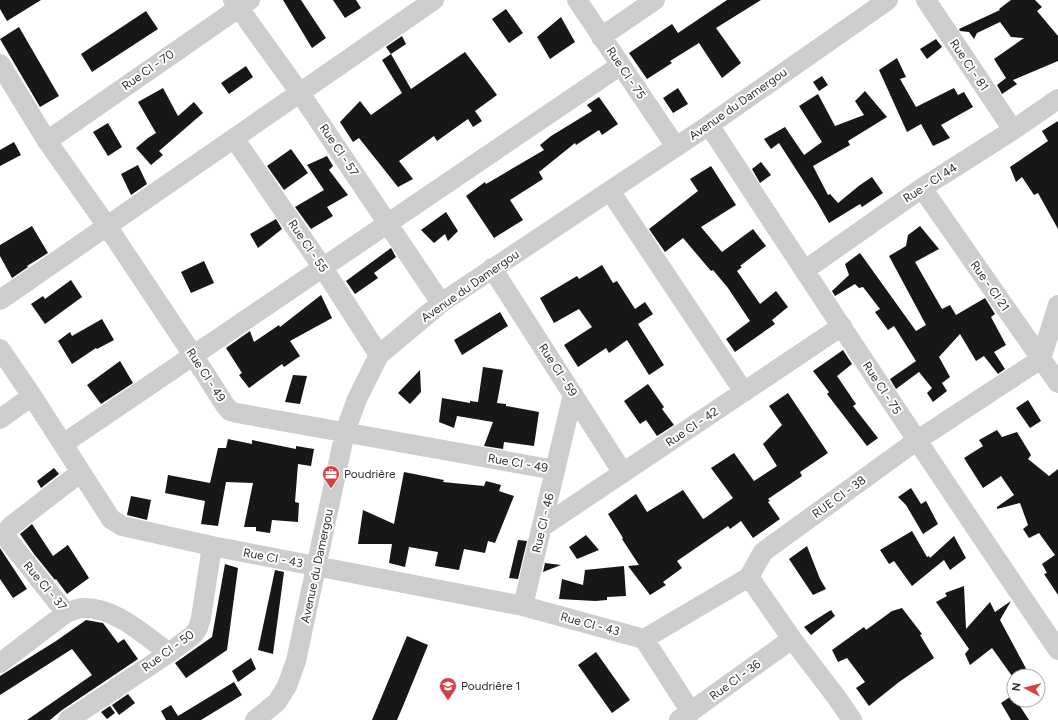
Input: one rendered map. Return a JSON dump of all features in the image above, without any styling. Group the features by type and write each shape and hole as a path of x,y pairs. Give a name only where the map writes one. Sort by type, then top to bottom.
{"street":[{"path":"0,300 434,0"},
{"name":"Rue CI - 75","path":"577,0 676,147"},
{"path":"601,37 655,0"},
{"name":"Avenue du Damergou","path":"255,720 276,702 287,686 296,662 345,432 357,399 380,355 441,303 709,125 888,0"},
{"name":"Rue CI - 81","path":"926,0 1013,130"},
{"name":"Rue CI - 57","path":"240,3 441,303"},
{"name":"Rue CI - 70","path":"47,141 240,3"},
{"path":"63,444 621,65"},
{"name":"Rue CI - 49","path":"3,76 107,226 225,405 230,410 237,413 555,470"},
{"name":"Rue - CI 44","path":"805,270 922,188 1013,130 1058,99"},
{"name":"Rue CI - 75","path":"709,125 916,440 1058,650"},
{"name":"Rue CI - 55","path":"234,138 380,355"},
{"name":"Rue - CI 21","path":"922,188 1058,383"},
{"path":"610,191 744,392"},
{"name":"Rue CI - 59","path":"492,268 623,473"},
{"path":"1041,359 1058,305"},
{"name":"Rue CI - 42","path":"542,527 842,326"},
{"name":"Rue CI - 43","path":"0,349 111,519 122,526 212,546 523,606 644,639"},
{"name":"RUE CI - 38","path":"749,577 763,552 916,440 1041,359"},
{"name":"Rue CI - 46","path":"523,606 573,394"},
{"path":"0,419 32,396"},
{"path":"5,533 81,472"},
{"name":"Rue CI - 37","path":"5,533 66,613 82,608 96,609 110,614 134,626 169,653"},
{"name":"Rue CI - 50","path":"68,720 169,653 194,634 198,628 212,546"},
{"path":"685,716 644,639 749,577 792,639 852,720"},
{"path":"0,662 66,613"},
{"name":"Rue CI - 36","path":"685,716 792,639"}],"building":[{"path":"0,0 41,0 7,21 0,9"},
{"path":"283,0 301,0 326,38 312,48"},
{"path":"333,0 356,0 361,8 345,18"},
{"path":"727,0 761,0 716,28 741,63 722,78 699,43 670,61 672,63 647,79 629,53 672,24 678,33"},
{"path":"1011,0 1035,0 1042,7 1037,11 1058,36 1058,61 1013,80 1017,84 1002,94 997,85 1006,78 994,59 1024,38 1011,37 1000,22 977,33 974,39 969,32 960,31 959,29 1000,10 999,9"},
{"path":"506,9 523,33 509,43 492,19"},
{"path":"146,11 158,29 92,72 81,54"},
{"path":"561,17 575,42 550,59 537,37"},
{"path":"19,27 59,96 40,107 0,39"},
{"path":"402,36 406,44 391,54 386,47"},
{"path":"936,39 942,47 927,59 920,49"},
{"path":"465,52 497,95 475,111 482,121 473,127 468,119 437,141 434,136 399,161 413,179 398,187 359,138 353,142 340,122 360,101 371,115 402,93 382,60 391,54 411,89"},
{"path":"897,58 906,77 900,79 916,107 954,88 958,95 964,92 973,107 941,125 950,138 933,146 921,124 907,132 879,70"},
{"path":"246,66 253,77 229,94 221,83"},
{"path":"822,76 828,85 819,91 813,82"},
{"path":"163,88 178,116 194,102 203,113 159,151 163,155 151,165 136,148 156,133 138,102"},
{"path":"678,88 688,104 673,113 663,98"},
{"path":"865,91 887,117 848,141 850,145 813,166 828,195 830,194 838,203 872,177 883,193 862,207 860,204 829,223 779,143 771,149 764,139 785,127 804,155 822,142 799,106 818,94 835,126 864,115 855,101"},
{"path":"599,97 618,124 602,135 599,130 576,145 575,143 539,172 543,179 510,200 523,220 494,238 466,196 485,182 486,184 544,150 540,145 551,136 592,111 587,105"},
{"path":"1058,121 1058,229 1038,193 1034,195 1022,177 1016,182 1010,167 1048,141 1042,131"},
{"path":"108,123 122,147 108,156 93,132"},
{"path":"14,142 21,155 0,166 0,150"},
{"path":"291,149 308,173 284,190 267,166"},
{"path":"327,156 333,166 329,170 348,195 327,207 333,216 311,229 295,207 324,190 307,165"},
{"path":"761,162 771,175 760,183 752,169"},
{"path":"138,165 147,184 131,195 121,174"},
{"path":"711,166 736,205 701,227 722,252 753,229 766,246 740,266 742,267 737,271 760,304 776,291 788,307 772,320 775,324 735,352 726,339 750,321 728,288 713,270 711,271 683,238 665,252 649,229 698,191 690,179"},
{"path":"446,212 458,231 448,241 445,234 434,243 421,230"},
{"path":"276,219 282,229 258,248 250,234"},
{"path":"32,226 48,253 27,266 28,267 12,278 0,256 0,245"},
{"path":"920,226 939,249 915,262 942,309 950,305 956,315 985,298 995,314 991,317 1006,345 994,352 1005,369 998,374 984,356 976,361 960,334 939,357 950,377 942,383 947,391 933,402 927,393 932,388 919,372 896,389 890,379 916,361 894,326 888,330 875,312 880,309 863,287 859,288 855,284 835,296 832,291 849,275 845,264 860,253 916,331 926,325 889,256 906,246 908,235"},
{"path":"391,248 396,257 374,273 378,278 355,294 346,281"},
{"path":"204,261 214,283 191,293 181,272"},
{"path":"602,265 613,283 617,281 635,309 645,302 653,314 638,324 664,365 649,375 627,340 609,353 606,348 578,367 564,345 592,327 579,309 554,323 540,298 577,276 579,279"},
{"path":"71,280 82,297 45,324 31,304 43,296 45,299"},
{"path":"321,295 332,318 290,341 300,356 284,367 282,364 249,388 239,375 242,373 226,348 250,331 254,342 279,325 280,327"},
{"path":"500,312 508,326 462,355 454,340"},
{"path":"102,319 114,340 97,349 96,348 72,364 58,341 70,332 72,336"},
{"path":"843,350 852,364 837,376 856,404 853,406 878,438 867,446 827,394 829,392 813,371"},
{"path":"120,361 133,383 101,404 87,385"},
{"path":"483,367 503,370 497,403 539,412 534,446 504,442 503,449 484,446 493,422 457,416 454,428 439,422 442,398 470,403 470,401 478,402"},
{"path":"420,370 421,392 410,404 398,393"},
{"path":"293,375 307,376 300,404 285,402"},
{"path":"648,384 664,407 662,409 674,425 657,436 646,420 640,424 624,401"},
{"path":"788,393 828,453 800,472 802,476 768,499 770,501 768,502 780,519 753,538 741,521 730,529 728,526 677,561 682,568 663,582 666,585 650,595 628,566 639,565 608,514 636,494 647,512 683,490 703,519 705,518 733,498 711,468 734,453 754,481 777,466 763,444 782,425 769,406"},
{"path":"1028,400 1041,421 1030,428 1016,408"},
{"path":"997,430 1002,437 1017,432 1031,455 1028,459 1049,476 1058,469 1058,595 1044,574 1047,573 1042,564 1055,555 1039,533 1029,538 1023,529 1028,525 1020,503 997,509 997,507 1014,495 1001,476 983,488 964,458 983,446 979,440"},
{"path":"228,439 252,444 252,440 296,449 296,446 314,449 311,466 298,464 295,502 299,503 298,522 272,520 270,533 256,531 256,527 244,527 253,483 226,482 218,526 201,524 205,501 165,493 168,475 210,483 218,448 226,448"},
{"path":"54,468 59,474 41,488 37,481"},
{"path":"404,472 444,480 443,482 484,486 486,481 501,485 499,491 514,496 495,543 488,541 485,553 464,549 459,570 435,566 438,552 409,547 405,567 389,563 392,544 358,544 363,510 394,524"},
{"path":"911,488 921,504 926,501 938,524 923,534 906,505 898,497"},
{"path":"131,496 151,500 147,520 127,515"},
{"path":"32,524 53,556 68,545 89,578 67,594 34,554 20,534"},
{"path":"912,531 927,557 929,556 930,558 954,536 966,558 950,570 944,560 912,586 894,561 889,564 880,550"},
{"path":"586,535 599,550 577,559 569,547"},
{"path":"518,540 527,541 518,579 509,578"},
{"path":"807,546 820,579 826,589 813,595 789,559"},
{"path":"0,548 27,589 13,598 0,579"},
{"path":"545,563 561,565 543,572"},
{"path":"225,564 238,568 227,650 186,678 175,663 212,637"},
{"path":"624,566 626,596 607,597 607,600 595,601 559,599 562,579 583,585 585,570"},
{"path":"275,570 284,572 273,654 258,650"},
{"path":"964,586 966,629 990,602 995,612 1011,601 1000,620 1026,668 1006,668 992,648 970,665 965,654 969,649 936,602 947,596 945,593"},
{"path":"902,608 922,634 920,635 934,658 899,682 869,706 856,688 865,682 847,658 838,662 832,650 864,627 866,630 892,611"},
{"path":"831,610 835,616 811,635 804,627"},
{"path":"86,620 103,623 118,643 124,639 138,659 62,710 50,720 27,720 92,675 72,649 0,695 0,676 56,641"},
{"path":"407,636 428,645 403,706 397,720 372,720"},
{"path":"596,652 630,700 612,713 578,665"},
{"path":"251,658 256,669 238,682 232,671"},
{"path":"234,682 242,695 201,720 166,720 161,711 171,705 178,716"},
{"path":"128,694 135,703 119,715 112,705"},
{"path":"1006,700 1006,708 1021,708 1029,720 1011,720 1001,703"},
{"path":"110,706 115,713 107,719 101,712"}],"place":[{"name":"Poudrière","path":"331,489"},
{"name":"Poudriêre 1","path":"448,701"}]}
